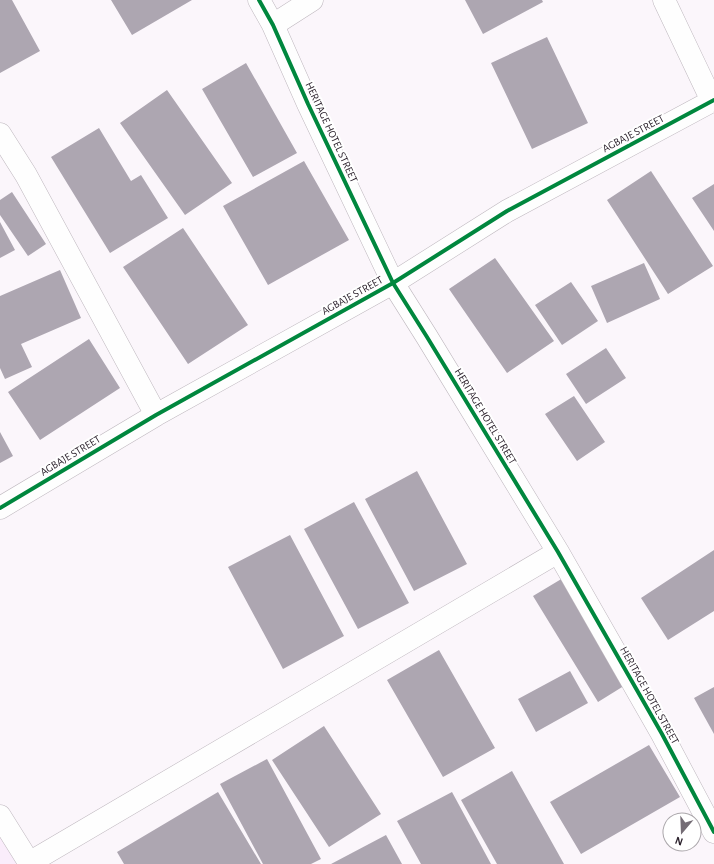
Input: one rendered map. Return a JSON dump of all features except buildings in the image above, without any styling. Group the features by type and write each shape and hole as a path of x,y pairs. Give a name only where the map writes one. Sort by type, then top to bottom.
{"street":[{"name":"HERITAGE HOTEL STREET","path":"259,0 273,25 308,104 392,283 427,337 558,552 662,734 714,832"},
{"path":"273,25 312,0"},
{"path":"664,0 713,100"},
{"name":"AGBAJE STREET","path":"0,508 156,415 392,283 507,211 713,100"},
{"path":"0,134 26,175 156,415"},
{"path":"0,816 30,863 558,552"}],"shaded area":[{"path":"0,836 17,864 0,864"}],"cycle path":[{"path":"259,0 273,25 308,104 393,283 558,552 662,734 714,832"},
{"path":"0,508 156,415 393,283 507,211 714,100"}]}
